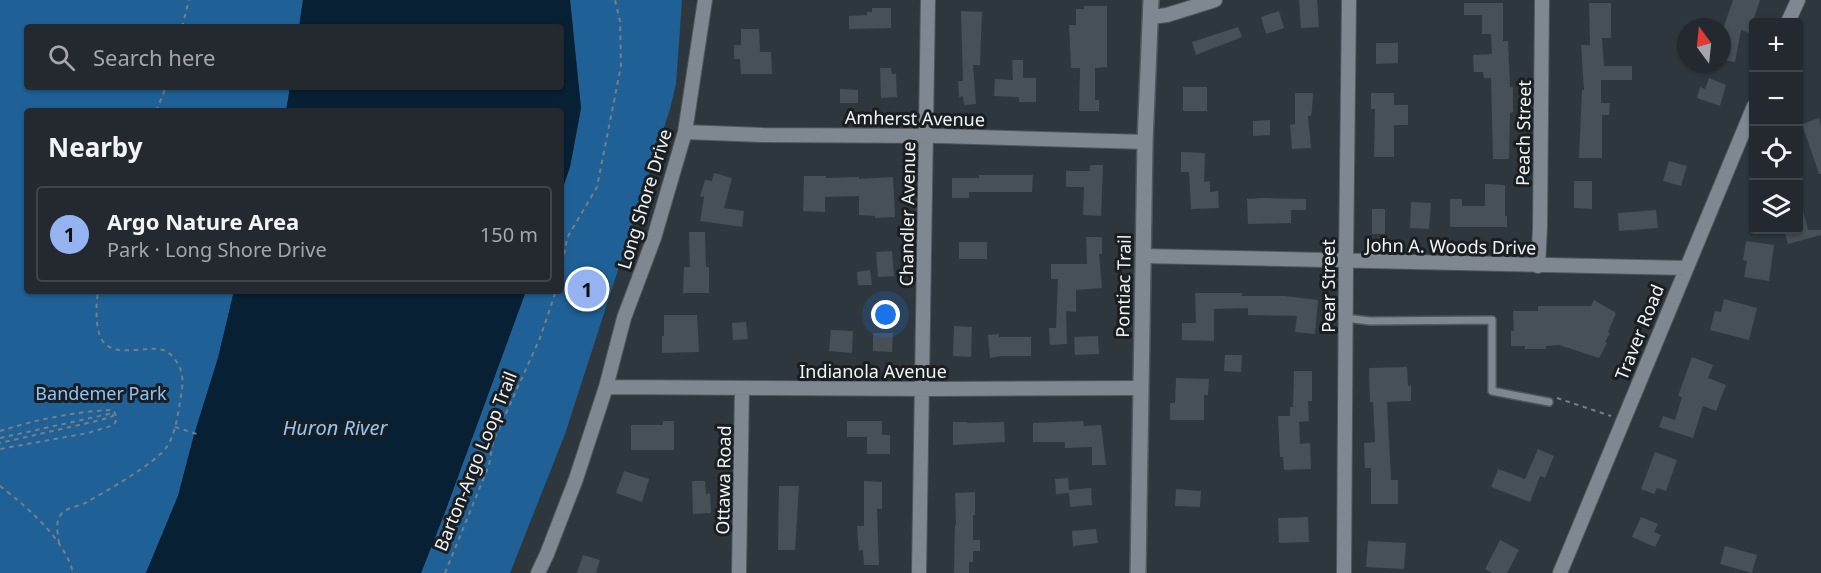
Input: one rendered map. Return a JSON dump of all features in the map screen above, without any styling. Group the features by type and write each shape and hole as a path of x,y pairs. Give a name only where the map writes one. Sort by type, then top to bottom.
{"main road":[{"name":"Pontiac Trail","path":"1138,573 1145,142 1151,0"}],"street":[{"name":"Long Shore Drive","path":"538,573 576,479 606,387 624,318 654,238 685,132 705,0"},
{"name":"Chandler Avenue","path":"919,573 928,0"},
{"path":"1151,17 1167,15 1215,0"},
{"name":"Pear Street","path":"1344,573 1349,0"},
{"name":"Peach Street","path":"1538,266 1542,0"},
{"path":"1790,18 1798,0"},
{"name":"Traver Road","path":"1560,573 1749,118"},
{"name":"Amherst Avenue","path":"685,132 1145,142"},
{"name":"John A. Woods Drive","path":"1143,256 1686,268"},
{"name":"Indianola Avenue","path":"606,387 1141,388"},
{"name":"Ottawa Road","path":"739,573 742,388"}],"lane":[{"path":"1345,318 1370,321 1492,320 1492,391 1550,399"}],"path":[{"path":"183,24 189,0"},
{"path":"564,255 567,238 597,187 621,66 620,21 615,0"},
{"path":"157,108 165,90"},
{"path":"73,573 59,543 57,523 60,514 66,509 84,504 147,464 166,449 175,427 183,380 181,369 174,357 163,350 112,349 102,341 98,324 98,294"},
{"name":"Barton-Argo Loop Trail","path":"445,573 489,465 493,442 540,338 555,294"},
{"path":"1550,399 1611,416"},
{"path":"0,431 84,412 113,410 117,420 114,425 88,433 0,449"},
{"path":"0,438 112,413 112,416 101,420 0,443"},
{"path":"175,427 201,435"},
{"path":"0,486 14,497 59,543"}],"green space":[{"name":"Bandemer Park","path":"0,0 303,0 299,24 24,24 24,90 290,90 286,108 24,108 24,294 233,294 218,358 178,496 146,573 0,573"},
{"path":"570,0 682,0 676,84 670,109 565,434 510,573 421,573 525,294 564,294 564,184 570,167 581,108"}],"water":[{"path":"303,0 570,0 581,108 570,167 564,184 564,108 286,108 290,90 564,90 564,24 299,24"},
{"name":"Huron River","path":"233,294 525,294 421,573 146,573 178,496 218,358"}],"building":[{"path":"1299,0 1317,0 1319,27 1301,28"},
{"path":"1733,0 1760,0 1754,18 1749,18 1749,33 1741,30 1735,62 1731,61 1731,18 1727,18"},
{"path":"1464,3 1503,3 1503,41 1508,41 1510,87 1513,87 1509,159 1493,159 1491,78 1484,78 1483,72 1474,72 1473,55 1492,54 1491,34 1482,34 1482,15 1464,15"},
{"path":"1589,3 1611,3 1611,38 1602,38 1604,66 1632,66 1632,80 1601,80 1601,103 1610,103 1609,115 1602,115 1602,158 1579,158 1582,90 1584,90 1581,45 1590,45"},
{"path":"1084,6 1107,6 1107,67 1095,68 1095,100 1099,100 1099,111 1079,111 1080,68 1071,68 1069,25 1076,25 1076,9 1084,9"},
{"path":"872,8 891,8 891,28 849,29 849,16 867,15 867,12 872,12"},
{"path":"961,11 982,12 980,65 973,65 976,104 964,105 963,96 959,97 958,81 963,81"},
{"path":"1279,11 1284,28 1266,34 1261,17"},
{"path":"1238,27 1242,37 1196,55 1192,42"},
{"path":"741,29 759,29 760,52 771,52 772,74 741,74 740,59 734,59 734,45 741,45"},
{"path":"1376,43 1398,43 1398,63 1376,64"},
{"path":"1012,60 1023,60 1023,78 1036,78 1036,102 1019,102 1019,97 994,96 995,79 1013,80"},
{"path":"880,68 891,68 892,74 896,74 897,97 881,98"},
{"path":"1709,78 1726,85 1720,106 1697,98 1700,87 1705,89"},
{"path":"1183,87 1207,87 1207,111 1183,111"},
{"path":"840,89 858,90 858,103 840,103"},
{"path":"1295,93 1313,93 1311,116 1308,116 1311,148 1292,149 1290,125 1295,124"},
{"path":"1371,93 1394,93 1394,105 1408,105 1408,125 1394,125 1394,157 1374,157 1375,109 1371,109"},
{"path":"1819,118 1821,174 1819,174 1803,124"},
{"path":"1270,120 1270,135 1253,136 1253,121"},
{"path":"1181,152 1205,153 1204,182 1210,181 1210,192 1218,191 1219,208 1191,209 1189,172 1181,172"},
{"path":"1669,161 1687,166 1681,186 1663,181"},
{"path":"1090,165 1103,165 1101,216 1083,215 1084,187 1066,187 1066,171 1090,171"},
{"path":"714,173 732,178 724,208 744,211 742,227 700,221 704,197 700,196 705,180 712,181"},
{"path":"979,175 1033,175 1032,192 969,192 969,198 952,198 952,178 979,178"},
{"path":"804,176 859,177 859,179 893,177 895,217 875,218 875,216 859,215 859,196 825,197 825,212 803,211"},
{"path":"1574,181 1592,181 1592,209 1574,208"},
{"path":"1485,184 1505,185 1507,227 1450,227 1450,199 1462,199 1462,206 1485,206"},
{"path":"1247,199 1306,199 1306,210 1291,210 1291,223 1248,224"},
{"path":"1411,202 1431,203 1429,229 1410,228"},
{"path":"1372,209 1385,209 1385,234 1372,234"},
{"path":"1656,210 1658,228 1619,231 1618,213"},
{"path":"1803,211 1808,230 1821,230 1821,235 1788,244 1785,234 1803,234"},
{"path":"689,232 705,232 709,293 683,293 684,267 690,267"},
{"path":"1086,237 1102,237 1102,254 1099,254 1102,288 1076,290 1076,312 1066,311 1067,344 1050,345 1049,328 1056,328 1058,279 1051,279 1051,264 1087,264"},
{"path":"1746,241 1774,245 1769,281 1744,277 1747,261 1743,260"},
{"path":"959,242 987,242 987,259 959,259"},
{"path":"892,251 894,276 878,277 876,252"},
{"path":"870,270 872,285 858,285 857,272"},
{"path":"1195,293 1242,293 1242,296 1285,296 1318,300 1315,334 1295,332 1297,316 1248,315 1248,308 1214,309 1214,341 1182,340 1182,323 1196,323"},
{"path":"1724,299 1757,308 1749,340 1710,330 1715,311 1721,312"},
{"path":"1594,300 1616,313 1605,342 1607,343 1599,358 1559,345 1546,346 1546,349 1511,346 1511,331 1514,331 1513,311 1538,311 1538,306 1591,306"},
{"path":"664,315 697,315 699,352 662,353"},
{"path":"746,322 748,339 733,340 732,323"},
{"path":"954,326 972,327 971,357 953,356"},
{"path":"831,330 853,331 852,353 829,351"},
{"path":"873,333 893,333 892,352 873,351"},
{"path":"999,334 999,337 1031,337 1031,356 990,358 988,335"},
{"path":"1098,336 1099,354 1075,355 1074,337"},
{"path":"1225,355 1242,355 1241,372 1224,371"},
{"path":"1692,357 1713,365 1708,378 1726,385 1716,411 1703,406 1693,438 1659,427 1663,416 1675,420 1682,397 1678,396"},
{"path":"1407,367 1408,386 1411,385 1411,401 1387,402 1391,480 1398,480 1398,504 1371,504 1371,468 1365,468 1364,443 1375,442 1369,368"},
{"path":"1294,371 1312,371 1312,401 1308,401 1309,421 1299,422 1300,444 1310,443 1311,469 1284,470 1283,457 1280,457 1278,416 1290,416 1290,407 1293,407"},
{"path":"1176,378 1209,379 1208,395 1204,395 1204,420 1170,420 1170,403 1175,403"},
{"path":"663,421 674,421 674,450 631,450 631,425 663,425"},
{"path":"847,421 882,421 882,435 890,435 890,454 867,454 867,437 847,437"},
{"path":"1083,421 1084,426 1101,425 1106,465 1092,465 1092,447 1065,448 1065,442 1033,442 1033,423"},
{"path":"953,422 1004,422 1005,442 953,445"},
{"path":"1538,449 1554,456 1545,478 1540,476 1530,502 1491,487 1498,469 1525,479"},
{"path":"1655,452 1677,460 1666,491 1657,488 1654,494 1641,489"},
{"path":"624,471 649,479 642,502 616,493"},
{"path":"1068,478 1069,490 1091,488 1092,505 1070,507 1069,493 1056,494 1055,479"},
{"path":"692,481 705,481 706,494 710,493 711,513 693,514"},
{"path":"864,481 882,482 882,509 877,509 879,565 864,565 863,550 859,551 857,526 864,526"},
{"path":"779,486 799,486 795,550 778,550"},
{"path":"1176,489 1201,491 1200,507 1175,506"},
{"path":"975,492 973,540 980,540 980,551 973,551 973,562 969,562 969,573 954,573 955,493"},
{"path":"1308,517 1309,542 1279,543 1278,518"},
{"path":"1641,517 1658,524 1654,532 1661,535 1655,547 1632,537"},
{"path":"1096,529 1098,543 1073,546 1072,531"},
{"path":"1500,540 1519,550 1507,573 1492,573 1485,569"},
{"path":"1368,541 1406,543 1404,569 1366,567"},
{"path":"1725,546 1757,555 1752,573 1720,564"},
{"path":"583,555 600,560 596,573 577,573"}],"place":[{"name":"Argo Nature Area","path":"587,289"}]}
